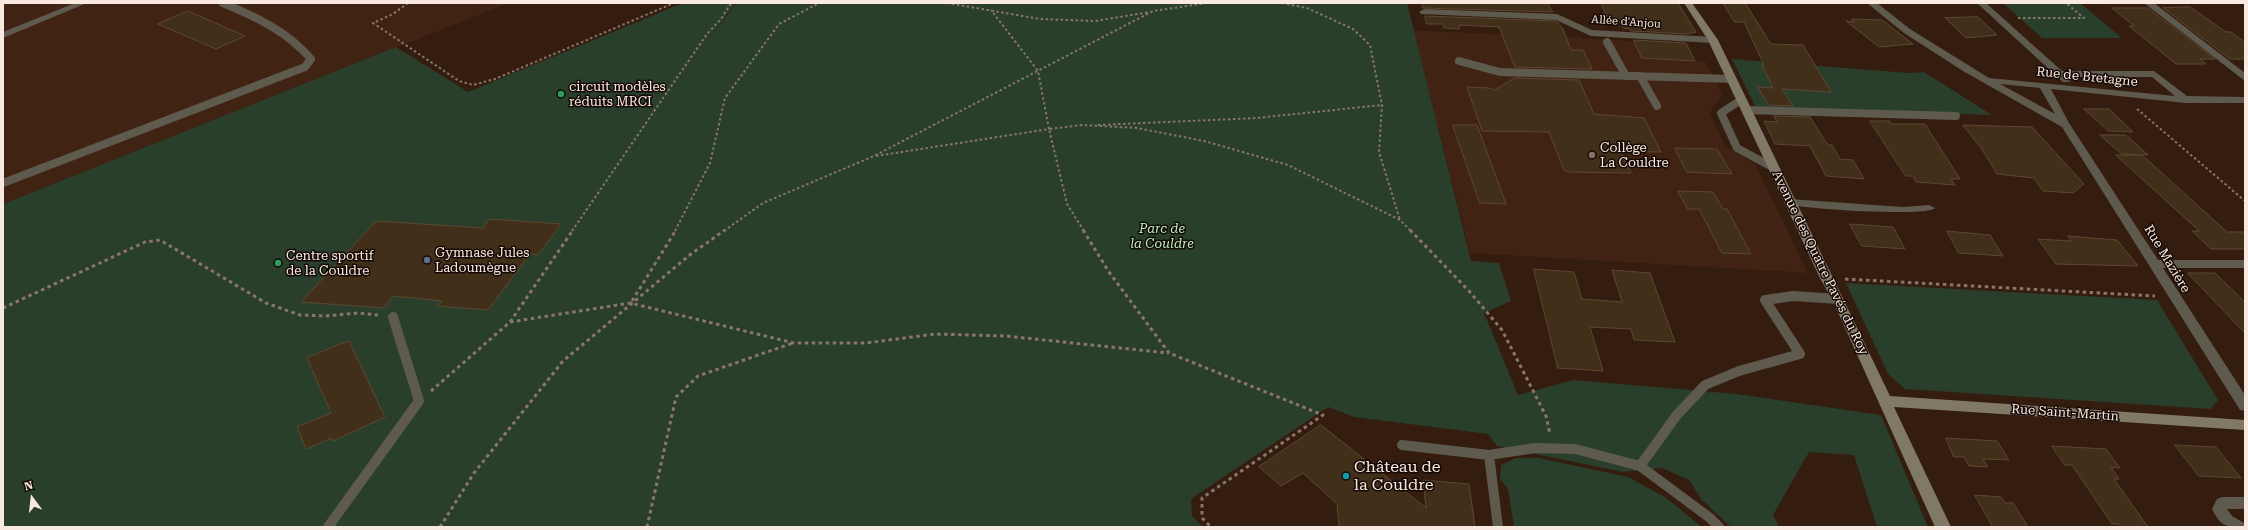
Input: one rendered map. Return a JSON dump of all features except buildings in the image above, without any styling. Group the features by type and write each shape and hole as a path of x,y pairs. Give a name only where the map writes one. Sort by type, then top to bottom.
{"street":[{"path":"3,35 84,3"},
{"path":"1490,3 1493,14"},
{"name":"Avenue des Quatre Pavés du Roy","path":"1688,3 1713,40 1732,79 1826,278 1838,299 1884,402 1943,527"},
{"name":"Rue Mazière","path":"1871,3 1907,31 1985,79 2066,125"},
{"path":"1981,3 2061,74 2074,89"},
{"path":"2148,3 2245,78"},
{"name":"Allée d'Anjou","path":"1424,12 1557,17 1566,19 1579,29 1591,34 1713,40"},
{"path":"3,27 16,29"},
{"name":"Rue de Bretagne","path":"2061,74 2154,74 2186,100"},
{"name":"Rue de Bretagne","path":"1985,79 2186,100 2244,101"},
{"name":"Rue Mazière","path":"2044,86 2066,125 2174,297 2245,406"},
{"path":"1790,202 1903,210 1928,208"},
{"path":"2154,264 2245,264"},
{"name":"Rue Saint-Martin","path":"1884,402 2243,427"},
{"path":"2239,527 2227,520 2219,509 2222,503 2245,503"}],"lane":[{"path":"3,183 305,67 311,59 306,53 271,24 223,3"},
{"path":"1607,42 1626,76"},
{"path":"1459,61 1500,72 1732,79"},
{"path":"1640,76 1657,106"},
{"path":"1742,100 1721,113 1737,148 1774,168"},
{"path":"1746,110 1956,116"},
{"path":"1640,466 1676,416 1705,385 1739,371 1800,354 1766,300 1793,296 1838,299"},
{"path":"328,527 419,401 393,317"},
{"path":"1402,445 1489,455 1535,448 1575,449 1640,466 1710,518 1719,527"},
{"path":"1489,455 1498,527"}],"path":[{"path":"408,3 393,14 373,23 459,81 473,84 495,79 674,3"},
{"path":"419,401 510,322 707,34 721,19 731,3"},
{"path":"630,303 673,235 710,163 725,98 779,24 818,3"},
{"path":"947,3 1040,18 1095,21 1207,3"},
{"path":"1282,3 1307,8 1353,29 1370,46 1382,105 1379,152 1400,220"},
{"path":"1998,18 2084,18 2066,3"},
{"path":"991,10 1038,71 1049,129 1067,204 1109,272 1169,353"},
{"path":"440,527 474,473 563,361 630,303 691,254 763,203 874,156 1153,11"},
{"path":"2119,94 2245,201"},
{"path":"874,156 1082,125 1257,118 1382,105"},
{"path":"1082,125 1137,128 1204,141 1288,166 1400,220 1469,291 1502,330 1546,416 1553,449"},
{"path":"3,308 145,242 160,240 266,303 300,315 325,316 358,313 393,317"},
{"path":"1826,278 2174,297"},
{"path":"510,322 630,303 794,343 866,343 935,334 1006,336 1169,353 1323,415 1202,498 1202,518 1211,527"},
{"path":"647,527 676,397 698,376 794,343"}],"shaded area":[{"path":"3,3 509,3 3,204"},
{"name":"Collège La Couldre","path":"1413,30 1635,41 1642,58 1706,62 1722,95 1710,112 1724,145 1755,164 1808,273 1470,253"}],"green space":[{"name":"Parc de la Couldre","path":"683,3 736,3 702,47 737,3 1407,3 1471,261 1499,263 1511,301 1484,313 1518,395 1573,380 1737,394 1881,415 1928,527 1877,527 1854,455 1809,452 1773,515 1779,527 1731,527 1701,499 1689,480 1662,468 1623,472 1497,446 1488,434 1354,417 1328,407 1191,499 1192,516 1203,527 3,527 3,204 396,47 468,92"},
{"path":"2003,3 2080,3 2122,38 2042,38"},
{"path":"1732,59 1909,73 1924,72 1992,115 1756,108"},
{"path":"1846,283 2157,300 2218,400 2211,409 1905,389 1888,374"},
{"path":"1516,458 1539,458 1628,477 1665,497 1702,527 1514,527 1508,489 1500,479 1501,465"}],"place":[{"name":"circuit modèles réduits MRCI","path":"561,94"},
{"name":"Collège La Couldre","path":"1592,155"},
{"name":"Gymnase Jules Ladoumègue","path":"427,260"},
{"name":"Centre sportif de la Couldre","path":"278,263"},
{"name":"Château de la Couldre","path":"1346,476"}]}
